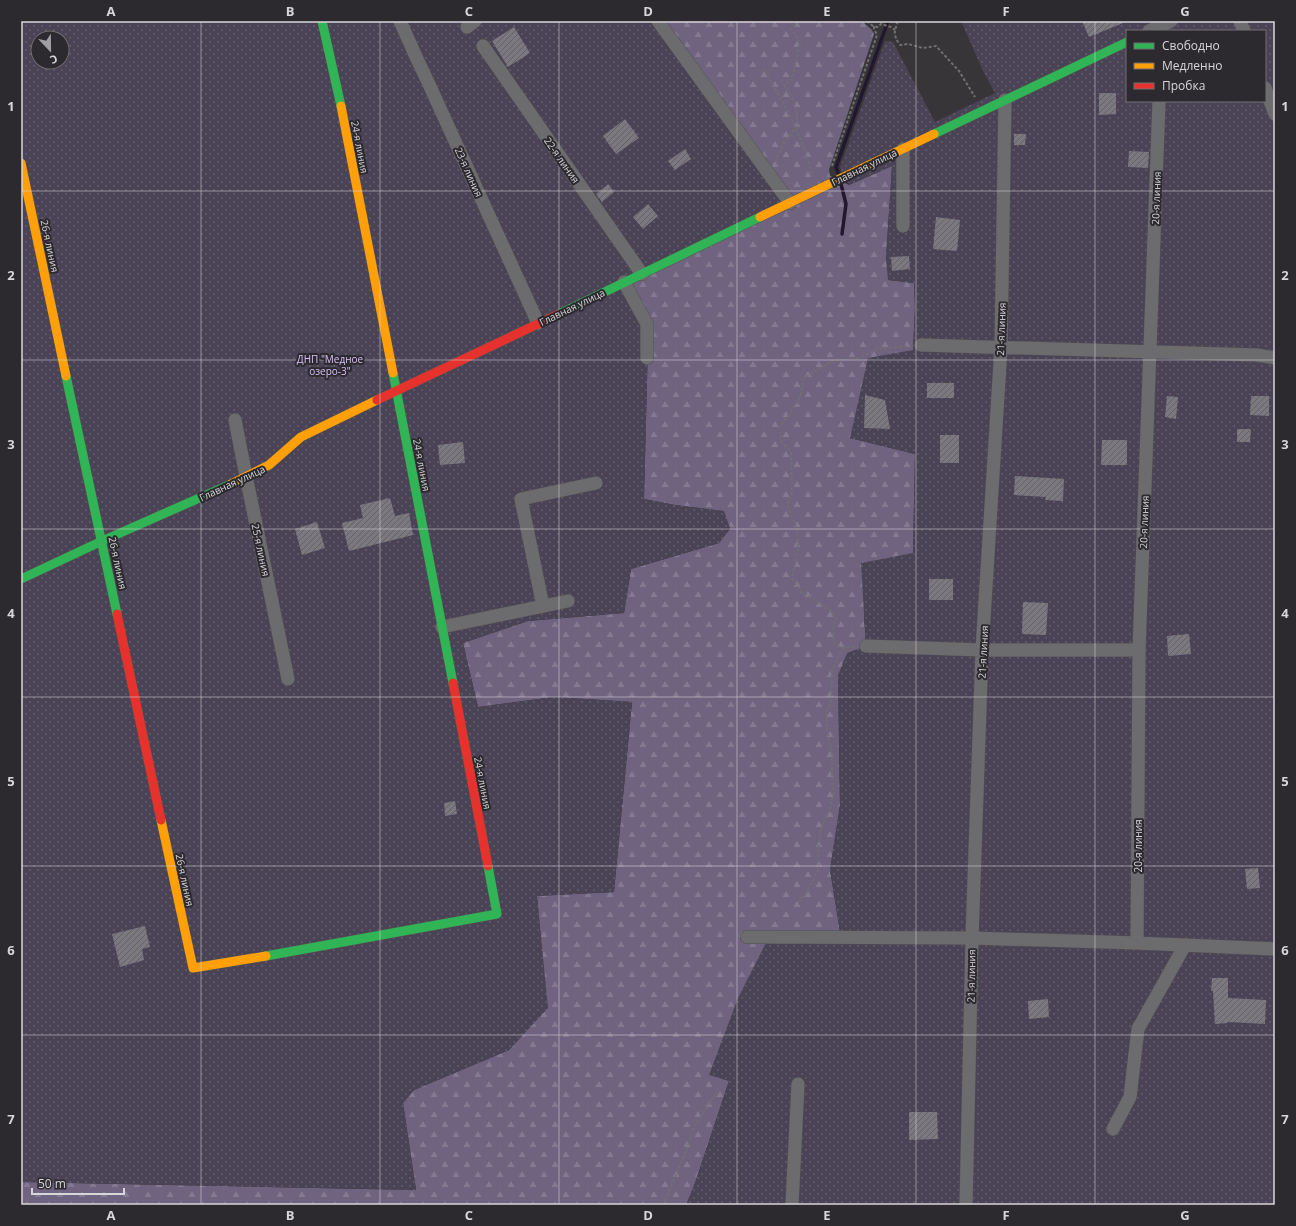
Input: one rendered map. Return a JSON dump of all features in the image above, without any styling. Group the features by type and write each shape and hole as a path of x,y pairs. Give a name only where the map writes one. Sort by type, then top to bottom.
{"street":[{"name":"24-я линия","path":"322,21 336,83 497,914"},
{"name":"23-я линия","path":"400,21 538,323"},
{"path":"658,21 790,203"},
{"path":"1152,30 1165,26"},
{"name":"Главная улица","path":"21,579 102,541 209,494 269,465 301,437 1126,42"},
{"name":"22-я линия","path":"483,46 642,274"},
{"path":"1266,91 1275,114"},
{"name":"21-я линия","path":"966,1205 972,938 982,650 1001,347 1005,100"},
{"name":"20-я линия","path":"1137,943 1139,650 1159,102"},
{"path":"903,148 903,226"},
{"name":"26-я линия","path":"21,163 192,968 497,914"},
{"path":"624,282 648,324 647,358"},
{"path":"921,345 1150,351 1257,355 1275,358"},
{"name":"25-я линия","path":"235,420 288,679"},
{"path":"543,606 521,499 596,483"},
{"path":"442,627 568,601"},
{"path":"866,646 982,650 1139,650"},
{"path":"747,937 972,938 1137,943 1275,950"},
{"path":"1113,1129 1130,1097 1138,1029 1186,945"},
{"path":"792,1205 798,1084"}],"path":[{"path":"770,174 785,140 798,126 795,103 784,85 792,78 800,42 791,28 800,21"},
{"path":"867,21 874,26 878,27 881,24 895,30"},
{"path":"898,21 895,30 896,39 900,45 908,44 923,48 936,46 959,71 982,111"},
{"path":"832,167 877,36 874,26"},
{"path":"765,71 791,117 808,159 813,177"},
{"path":"866,646 844,648 835,645 833,630 836,618 833,612 801,592 792,578 798,550 797,530 787,504 792,496 791,452 782,442 779,428 800,397 804,378 834,360 860,358 877,349 921,345"},
{"path":"799,902 819,870 818,849 820,832 830,808 834,792 832,783 832,752 827,731 826,712 831,703 832,672 838,656 844,648"},
{"path":"662,1205 687,1149 693,1129 718,1092"}],"green space":[{"name":"ДНП \"Медное озеро-3\"","path":"21,21 658,21 790,203 626,281 648,342 644,499 675,505 724,511 730,528 719,543 631,569 624,613 528,621 463,643 478,707 554,697 632,702 614,892 537,896 548,1008 509,1050 414,1090 403,1103 416,1190 21,1182"},
{"path":"658,21 862,21 872,30 874,34 829,170 830,176 849,185 892,166 886,258 889,280 914,283 915,307 913,350 850,438 915,454 913,553 864,617 866,646 838,675 840,805 830,870 841,938 710,1074 729,1081 694,1186 686,1205 21,1205 21,1182 416,1190 403,1103 414,1090 509,1050 547,1008 537,896 614,892 632,702 554,697 478,707 463,643 528,621 624,613 631,569 719,543 730,529 723,511 675,505 644,499 648,342 626,281"},
{"path":"961,21 1275,21 1275,1205 686,1205 694,1186 729,1081 709,1075 738,998 769,937 841,937 830,870 840,805 838,675 847,653 866,646 861,563 913,553 915,454 850,438 868,358 913,350 915,307 914,283 888,280 886,258 892,166 849,185 840,167 885,41 893,42 935,122 995,93 983,71"}],"building":[{"path":"1082,21 1128,21 1089,37"},
{"path":"514,27 530,53 508,67 492,41"},
{"path":"1099,93 1116,93 1116,114 1099,115"},
{"path":"625,119 639,138 616,154 603,136"},
{"path":"1014,134 1026,134 1025,145 1014,145"},
{"path":"685,149 691,159 675,170 668,161"},
{"path":"1129,151 1149,152 1148,168 1128,167"},
{"path":"608,184 614,192 602,202 596,194"},
{"path":"648,204 658,216 643,229 633,217"},
{"path":"936,217 960,220 957,251 933,249"},
{"path":"909,256 910,269 892,271 891,257"},
{"path":"927,383 954,383 954,398 927,398"},
{"path":"865,395 885,400 890,429 864,428"},
{"path":"1167,396 1178,397 1176,419 1165,417"},
{"path":"1251,396 1269,396 1269,416 1250,415"},
{"path":"1237,429 1251,429 1250,442 1237,442"},
{"path":"940,435 959,435 959,463 940,463"},
{"path":"1102,440 1127,440 1127,465 1101,465"},
{"path":"463,442 465,463 440,465 438,445"},
{"path":"1015,476 1064,479 1063,501 1045,500 1046,497 1014,495"},
{"path":"390,498 395,516 409,513 413,535 349,551 342,523 363,518 360,505"},
{"path":"317,522 325,548 302,555 295,529"},
{"path":"929,579 953,579 953,600 929,600"},
{"path":"1023,602 1048,603 1046,635 1022,634"},
{"path":"1189,634 1191,654 1168,656 1167,636"},
{"path":"455,801 457,814 445,816 444,803"},
{"path":"1258,868 1260,888 1247,889 1245,869"},
{"path":"145,926 150,947 142,949 144,960 120,967 112,934"},
{"path":"1212,978 1228,978 1228,998 1266,1000 1265,1024 1228,1022 1215,1024 1213,991 1211,991"},
{"path":"1048,999 1049,1017 1029,1019 1028,1001"},
{"path":"909,1112 937,1112 938,1139 909,1140"}],"waterway":[{"path":"838,173 836,167 888,21"},
{"path":"841,184 846,204 842,234"}],"traffic: fast":[{"path":"322,21 341,106"},
{"path":"934,134 1126,42"},
{"path":"559,314 760,217"},
{"path":"393,373 453,683"},
{"path":"66,376 117,614"},
{"path":"21,579 102,541 231,484"},
{"path":"266,956 497,914 488,866"}],"traffic: slow":[{"path":"341,106 393,373"},
{"path":"760,217 934,134"},
{"path":"21,163 66,376"},
{"path":"231,484 269,465 301,437 377,400"},
{"path":"161,820 193,968 266,956"}],"traffic: jam":[{"path":"377,400 559,314"},
{"path":"117,614 161,820"},
{"path":"453,683 488,866"}]}
